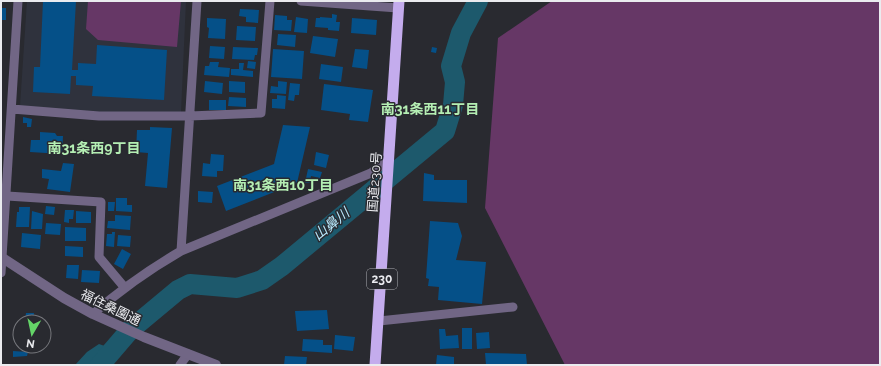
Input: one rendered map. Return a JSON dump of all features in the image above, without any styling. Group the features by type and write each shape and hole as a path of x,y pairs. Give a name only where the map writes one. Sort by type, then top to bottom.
{"highway":[{"name":"国道230号","path":"376,365 399,5"}],"street":[{"path":"1,273 18,1"},
{"path":"181,251 197,1"},
{"path":"12,109 99,116 190,116 261,113 270,1"},
{"path":"302,1 399,5"},
{"path":"93,314 154,267 181,251 371,173 389,162"},
{"path":"7,196 101,202 99,257 125,288"},
{"name":"福住桑園通","path":"2,258 64,298 93,314 144,337 216,365"},
{"path":"379,321 513,307"},
{"path":"180,365 188,354"}],"shaded area":[{"path":"27,1 186,1 181,112 100,113 20,106"},
{"path":"88,1 181,1 177,47 98,40 86,29"},
{"path":"552,1 880,1 880,365 565,365 485,208 498,38"}],"water":[{"path":"99,344 116,350 104,365 75,365 87,352"}],"building":[{"path":"43,1 76,1 72,70 78,70 78,63 96,64 97,45 167,50 164,100 92,96 93,86 76,85 76,76 71,76 70,94 33,92 34,67 40,67"},
{"path":"1,8 6,8 6,20 1,20"},
{"path":"240,9 259,10 258,23 246,22 246,17 239,16"},
{"path":"332,14 337,15 336,22 340,22 339,31 315,27 316,18 332,18"},
{"path":"275,15 287,16 287,20 292,20 291,31 274,30"},
{"path":"296,17 308,19 307,33 294,32"},
{"path":"207,18 226,19 225,39 208,38 209,28 207,27"},
{"path":"352,18 377,20 376,35 351,33"},
{"path":"237,26 256,27 255,41 236,40"},
{"path":"278,34 296,35 295,47 277,45"},
{"path":"313,36 338,39 335,57 310,53"},
{"path":"210,46 225,47 224,59 209,58"},
{"path":"233,47 258,48 257,55 255,55 254,60 232,59"},
{"path":"432,47 437,48 436,53 431,52"},
{"path":"273,49 304,51 302,79 271,77"},
{"path":"355,49 369,50 367,69 352,67"},
{"path":"248,61 256,62 255,69 247,68"},
{"path":"210,62 219,62 218,67 230,68 229,77 204,75 205,66 209,66"},
{"path":"239,63 244,63 243,70 253,71 253,77 231,75 231,69 239,69"},
{"path":"321,64 343,67 341,82 319,79"},
{"path":"205,81 223,83 222,94 204,92"},
{"path":"229,81 245,82 245,93 229,92"},
{"path":"278,81 287,82 286,94 270,93 271,86 278,87"},
{"path":"290,83 300,84 299,95 295,95 294,101 288,100"},
{"path":"324,84 373,90 368,122 349,120 350,114 321,110"},
{"path":"277,95 286,96 285,109 272,108 272,99 277,99"},
{"path":"229,97 246,98 246,107 228,106"},
{"path":"209,100 226,100 226,110 209,110"},
{"path":"23,117 32,119 31,127 27,127 27,123 23,123"},
{"path":"283,125 310,127 297,183 226,211 217,186 274,164"},
{"path":"150,127 172,128 167,188 145,186 148,153 136,152 137,130 150,130"},
{"path":"40,132 55,133 57,136 63,136 62,154 30,152 31,140 40,140"},
{"path":"316,152 329,155 326,168 314,165"},
{"path":"211,154 224,155 223,171 217,171 217,177 202,176 203,163 210,164"},
{"path":"63,163 74,164 70,192 47,189 49,179 42,178 42,169 61,171"},
{"path":"308,169 322,172 320,178 311,176 310,183 305,183"},
{"path":"424,173 434,175 434,180 467,180 467,203 423,201"},
{"path":"198,191 213,192 212,203 198,202"},
{"path":"116,198 127,198 127,205 132,205 132,212 116,211"},
{"path":"108,202 115,202 114,211 108,211"},
{"path":"46,206 55,207 54,215 45,214"},
{"path":"19,207 30,207 29,227 16,227 17,212 19,212"},
{"path":"65,210 74,210 73,219 69,219 69,223 64,222"},
{"path":"32,211 43,214 42,229 31,229"},
{"path":"76,211 91,212 91,223 76,223"},
{"path":"115,215 131,216 130,230 107,228 108,221 115,221"},
{"path":"430,221 458,223 462,236 456,260 486,262 482,304 438,300 439,287 428,286 429,279 426,278"},
{"path":"46,223 61,224 60,235 45,234"},
{"path":"65,227 86,228 86,241 65,241"},
{"path":"112,232 115,232 114,247 106,246 107,234 112,234"},
{"path":"22,233 41,235 40,249 21,247"},
{"path":"118,235 131,236 130,247 117,246"},
{"path":"65,246 83,247 83,257 65,256"},
{"path":"122,249 131,254 123,269 114,264"},
{"path":"67,265 79,265 78,279 66,278"},
{"path":"82,270 100,271 99,283 81,282"},
{"path":"327,310 329,329 297,331 295,311"},
{"path":"462,328 472,328 472,349 462,349"},
{"path":"439,329 445,329 446,336 458,335 459,348 440,349"},
{"path":"489,332 490,348 477,349 476,333"},
{"path":"335,335 355,337 353,351 334,349"},
{"path":"303,339 323,340 323,345 332,345 332,353 302,351"},
{"path":"485,353 526,354 527,365 486,365"},
{"path":"13,354 28,354 27,356 13,357"},
{"path":"437,355 454,357 454,365 436,365"},
{"path":"285,356 307,357 306,365 284,365"}],"waterway":[{"name":"山鼻川","path":"100,365 130,330 178,290 190,284 237,288 262,280 282,266 445,131 453,105 455,82 451,66 461,33 478,1"}],"district":[{"name":"南31条西11丁目","path":"430,109"},
{"name":"南31条西9丁目","path":"94,148"},
{"name":"南31条西10丁目","path":"283,185"}]}
